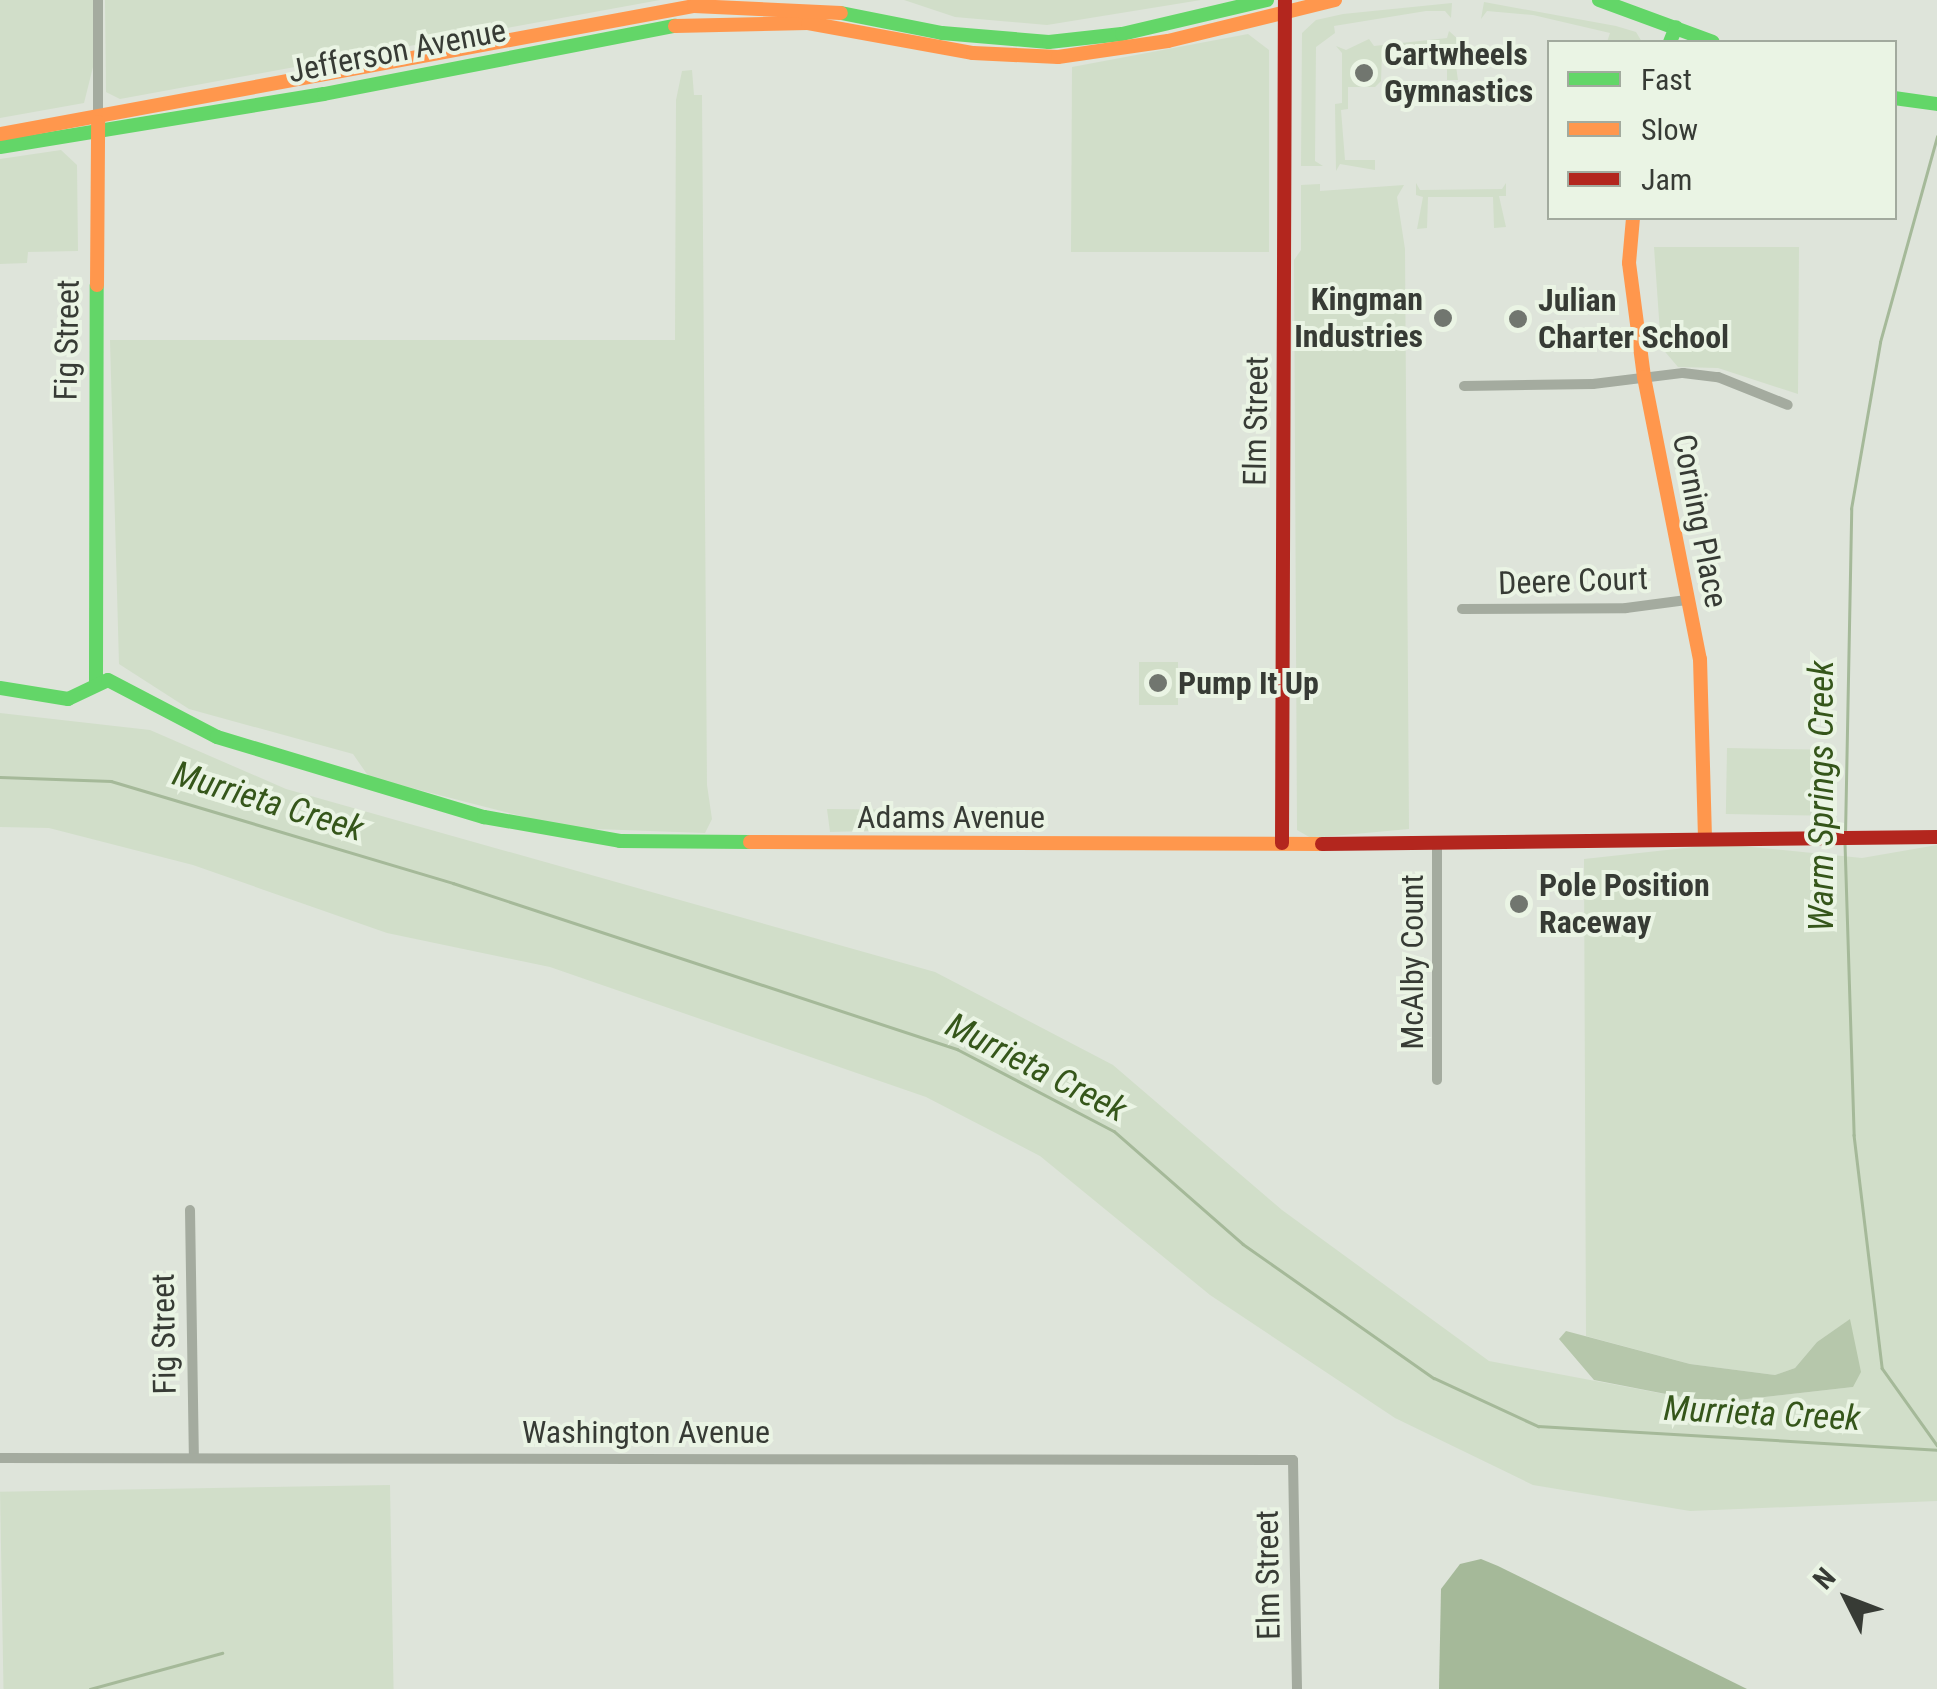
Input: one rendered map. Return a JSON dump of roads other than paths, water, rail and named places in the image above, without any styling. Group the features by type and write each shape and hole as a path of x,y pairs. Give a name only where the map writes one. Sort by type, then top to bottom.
{"street":[{"name":"Fig Street","path":"96,681 92,367 98,0"},
{"name":"Jefferson Avenue","path":"0,148 468,49 694,6 750,4 846,11 942,33 1049,42 1122,34 1267,0"},
{"name":"Jefferson Avenue","path":"0,134 98,125 390,82 727,20 808,22 973,54 1098,54 1285,7 1335,0"},
{"path":"1599,0 1708,40"},
{"name":"Elm Street","path":"1282,843 1285,7"},
{"path":"1671,40 1676,27"},
{"path":"973,54 1049,42"},
{"path":"390,82 400,72 468,49"},
{"path":"1897,98 1930,103"},
{"name":"Corning Place","path":"1633,220 1629,263 1644,377 1700,658 1705,837"},
{"path":"1464,386 1718,377 1788,405"},
{"name":"Deere Court","path":"1462,609 1626,608 1686,600"},
{"path":"0,688 68,698 96,681"},
{"name":"Adams Avenue","path":"96,681 127,688 217,737 306,767 484,818 591,837 680,844 1437,844 1705,837 1937,837"},
{"name":"McAlby Count","path":"1437,844 1437,1080"},
{"name":"Fig Street","path":"190,1210 194,1458"},
{"name":"Washington Avenue","path":"0,1458 1293,1460"},
{"name":"Elm Street","path":"1293,1460 1297,1689"}],"waterway":[{"name":"Warm Springs Creek","path":"1845,835 1851,509 1880,342 1937,137"},
{"name":"Murrieta Creek","path":"0,777 111,781 453,883 957,1049 1114,1131 1243,1244 1434,1378 1538,1426 1937,1450"},
{"name":"Warm Springs Creek","path":"1845,843 1854,1135 1882,1368 1937,1445"},
{"path":"90,1689 222,1653"}],"place":[{"name":"Cartwheels Gymnastics","path":"1364,73"},
{"name":"Kingman Industries","path":"1443,318"},
{"name":"Julian Charter School","path":"1518,319"},
{"name":"Pump It Up","path":"1158,683"},
{"name":"Pole Position Raceway","path":"1519,904"}]}
